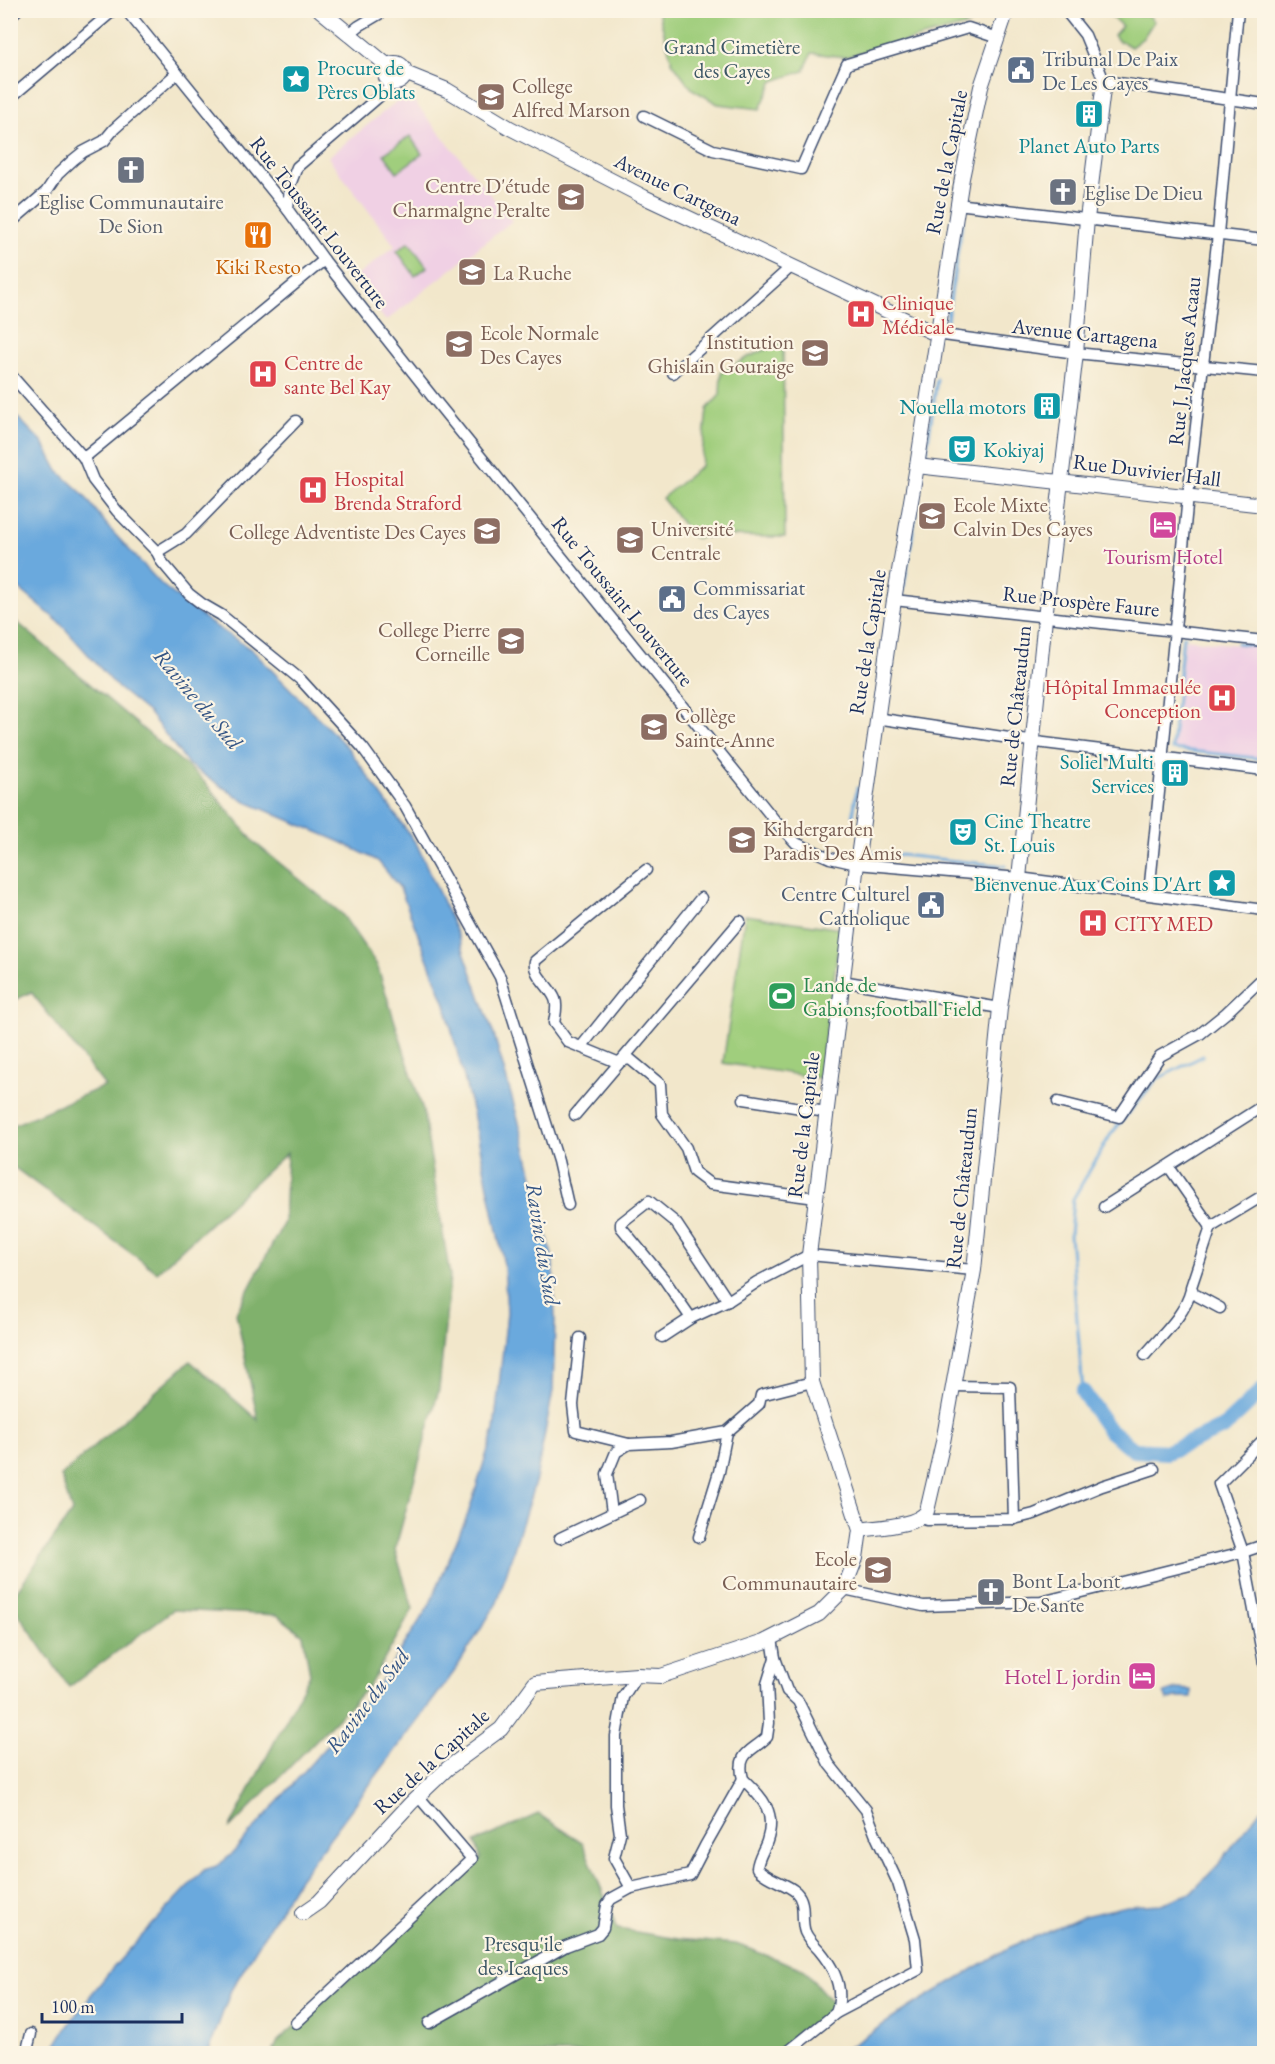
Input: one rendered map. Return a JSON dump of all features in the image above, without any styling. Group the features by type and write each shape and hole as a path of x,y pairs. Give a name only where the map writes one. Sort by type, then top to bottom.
{"street":[{"path":"10,16 16,10"},
{"path":"10,98 114,10"},
{"name":"Rue Toussaint Louverture","path":"126,10 776,822 796,843 830,858 857,864 1019,878 1264,910"},
{"path":"320,10 388,66"},
{"path":"349,34 358,26 386,10"},
{"name":"Rue de la Capitale","path":"303,1913 319,1902 418,1796 448,1768 501,1729 535,1683 637,1675 661,1676 772,1638 819,1614 844,1589 856,1558 861,1530 812,1382 809,1255 876,718 936,334 957,204 981,87 1007,10"},
{"path":"1065,10 1085,35 1104,81 1264,104"},
{"name":"Rue J. Jacques Acaau","path":"1149,894 1188,496 1218,234 1238,10"},
{"path":"644,116 713,150 801,169 847,64 968,28 998,39"},
{"path":"394,63 400,65 405,73 399,82 393,82 386,77 385,71 394,63"},
{"path":"10,223 46,192 58,174 73,160 104,141 114,129 177,73"},
{"name":"Avenue Cartgena","path":"405,73 447,90 510,128 644,197 936,334"},
{"name":"Rue de Châteaudun","path":"924,1516 943,1442 974,1270 1000,1008 1019,878 1031,741 1062,482 1087,219 1104,81"},
{"path":"288,210 290,184 297,167 390,88 393,82"},
{"path":"957,204 1264,240"},
{"path":"84,458 324,260"},
{"path":"673,373 792,266"},
{"name":"Avenue Cartagena","path":"936,334 1076,353 1264,372"},
{"path":"10,374 84,458 99,488 117,511 157,552 162,562 189,594 221,615 272,656 316,696 376,764 414,820 500,977 558,1161 568,1206"},
{"path":"157,552 186,534 296,421"},
{"name":"Rue Duvivier Hall","path":"917,466 1264,505"},
{"name":"Rue Prospère Faure","path":"894,600 1264,641"},
{"path":"876,718 1031,741 1264,770"},
{"path":"646,870 535,961 537,971 555,999 554,1023 568,1042 617,1062 630,1059 660,1084 662,1114 686,1148 694,1172 702,1179 710,1184 816,1198"},
{"path":"581,1047 701,898"},
{"path":"575,1115 740,921"},
{"path":"1058,1102 1119,1117 1160,1056 1200,1034 1264,977"},
{"path":"842,981 1000,1008"},
{"path":"744,1099 826,1112"},
{"path":"1104,1208 1264,1105"},
{"path":"1169,1167 1211,1227"},
{"path":"1145,1355 1181,1313 1188,1301 1191,1284 1211,1227 1264,1195"},
{"path":"690,1318 664,1279 621,1227 621,1223 649,1201 676,1223 728,1301"},
{"path":"662,1337 690,1318 728,1301 757,1282 809,1255 974,1270"},
{"path":"1191,1290 1194,1294 1220,1308"},
{"path":"580,1338 573,1405 576,1431 629,1444 671,1442 727,1431 759,1404 761,1395 812,1382"},
{"path":"953,1386 1010,1387 1014,1519"},
{"path":"699,1537 719,1472 727,1431"},
{"path":"1264,1439 1219,1484 1242,1552 1264,1663"},
{"path":"612,1513 608,1474 616,1452 629,1444"},
{"path":"861,1530 913,1522 924,1516 926,1520 1014,1519 1034,1514 1102,1486 1154,1469"},
{"path":"560,1538 640,1500"},
{"path":"844,1589 922,1606 1041,1602 1264,1545"},
{"path":"772,1638 775,1658 787,1691 798,1701 829,1764 866,1809 898,1883 915,1939 918,1970 836,2013 785,2054"},
{"path":"775,1658 767,1684 769,1731 764,1740 747,1752 741,1769 743,1779 756,1790 769,1813 768,1840 757,1868 795,1891 800,1898 805,1933 827,1959 836,1975 841,1993 836,2013"},
{"path":"632,1888 614,1858 620,1834 616,1804 616,1736 623,1698 637,1675"},
{"path":"429,2023 566,1946 598,1934 603,1928 608,1902 632,1888 690,1875 743,1779"},
{"path":"296,2023 472,1859 418,1796"},
{"path":"26,2054 31,2034"}],"shaded area":[{"path":"407,93 512,221 386,321 353,279 395,246 328,157"},
{"name":"Hôpital Immaculée Conception","path":"1185,639 1264,648 1264,758 1173,748"}],"green space":[{"name":"Grand Cimetière des Cayes","path":"658,11 971,11 969,25 845,57 812,53 804,71 773,81 760,109 718,104 692,89 672,62"},
{"path":"1105,11 1129,11 1130,14 1148,15 1154,21 1143,38 1131,47 1119,42 1114,35 1122,26"},
{"path":"410,136 422,154 397,172 384,154"},
{"path":"409,242 427,267 415,276 397,251"},
{"path":"783,342 785,537 694,538 662,498 701,466 707,409 720,395 721,373 746,358"},
{"path":"11,617 202,779 255,843 342,914 377,965 423,1111 450,1276 439,1389 395,1550 413,1609 369,1686 229,1829 310,1674 303,1635 277,1615 173,1610 69,1687 11,1603 11,1599 72,1512 61,1476 190,1361 258,1420 236,1313 284,1222 287,1153 157,1272 11,1165 11,1126 105,1086 31,992 11,1002"},
{"name":"Lande de Gabions;football Field","path":"745,915 841,929 819,1078 723,1063"},
{"name":"Presqu'ile des Icaques","path":"538,1814 582,1842 618,1929 678,1939 736,1944 803,1969 836,2007 777,2053 272,2054 278,2041 481,1859 475,1842"}],"water":[{"name":"Ravine du Sud","path":"11,411 43,443 58,471 84,495 110,529 162,585 209,622 252,650 348,748 417,845 458,935 494,1035 526,1147 553,1260 555,1320 553,1391 536,1479 497,1603 454,1672 296,1883 231,1990 208,2053 51,2053 84,2003 122,1957 204,1870 217,1866 231,1855 376,1689 429,1606 468,1514 494,1430 507,1313 504,1265 473,1113 445,1004 400,888 378,861 341,842 244,801 189,765 149,713 118,688 60,623 10,579"},
{"path":"1176,1689 1191,1690 1191,1697 1176,1697 1167,1700 1164,1693"},
{"path":"1264,1805 1264,2053 840,2053 913,2005 1010,1947 1084,1916 1127,1906 1161,1904 1191,1893 1218,1865"}],"waterway":[{"path":"945,331 963,217"},
{"path":"925,462 937,379"},
{"path":"902,598 916,513"},
{"path":"894,645 901,604"},
{"path":"1185,636 1183,636 1172,749 1264,759"},
{"path":"1237,643 1264,647"},
{"path":"853,816 857,788"},
{"path":"865,845 871,852 1005,866"},
{"path":"1083,1392 1070,1235 1073,1199 1111,1134 1157,1079 1203,1056"},
{"path":"1083,1392 1108,1429 1134,1450 1167,1452 1223,1428 1264,1389"}],"place":[{"name":"Tribunal De Paix De Les Cayes","path":"1021,70"},
{"name":"Procure de Pères Oblats","path":"296,79"},
{"name":"College Alfred Marson","path":"491,97"},
{"name":"Planet Auto Parts","path":"1089,114"},
{"name":"Eglise Communautaire De Sion","path":"131,170"},
{"name":"Eglise De Dieu","path":"1063,192"},
{"name":"Centre D'étude Charmalgne Peralte","path":"571,197"},
{"name":"Kiki Resto","path":"258,235"},
{"name":"La Ruche","path":"472,272"},
{"name":"Clinique Médicale","path":"861,314"},
{"name":"Ecole Normale Des Cayes","path":"459,344"},
{"name":"Institution Ghislain Gouraige","path":"815,353"},
{"name":"Centre de sante Bel Kay","path":"263,374"},
{"name":"Nouella motors","path":"1047,406"},
{"name":"Kokiyaj","path":"962,449"},
{"name":"Hospital Brenda Straford","path":"313,490"},
{"name":"Ecole Mixte Calvin Des Cayes","path":"932,516"},
{"name":"Tourism Hotel","path":"1163,525"},
{"name":"College Adventiste Des Cayes","path":"487,531"},
{"name":"Université Centrale","path":"630,540"},
{"name":"Commissariat des Cayes","path":"672,599"},
{"name":"College Pierre Corneille","path":"511,641"},
{"name":"Hôpital Immaculée Conception","path":"1222,698"},
{"name":"Collège Sainte-Anne","path":"654,727"},
{"name":"Soliel Multi Services","path":"1175,773"},
{"name":"Cine Theatre St. Louis","path":"963,832"},
{"name":"Kihdergarden Paradis Des Amis","path":"742,840"},
{"name":"Bienvenue Aux Coins D'Art","path":"1222,883"},
{"name":"Centre Culturel Catholique","path":"931,905"},
{"name":"CITY MED","path":"1093,923"},
{"name":"Lande de Gabions;football Field","path":"782,996"},
{"name":"Ecole Communautaire","path":"878,1570"},
{"name":"Bont La bont De Sante","path":"991,1592"},
{"name":"Hotel L jordin","path":"1142,1676"}]}
